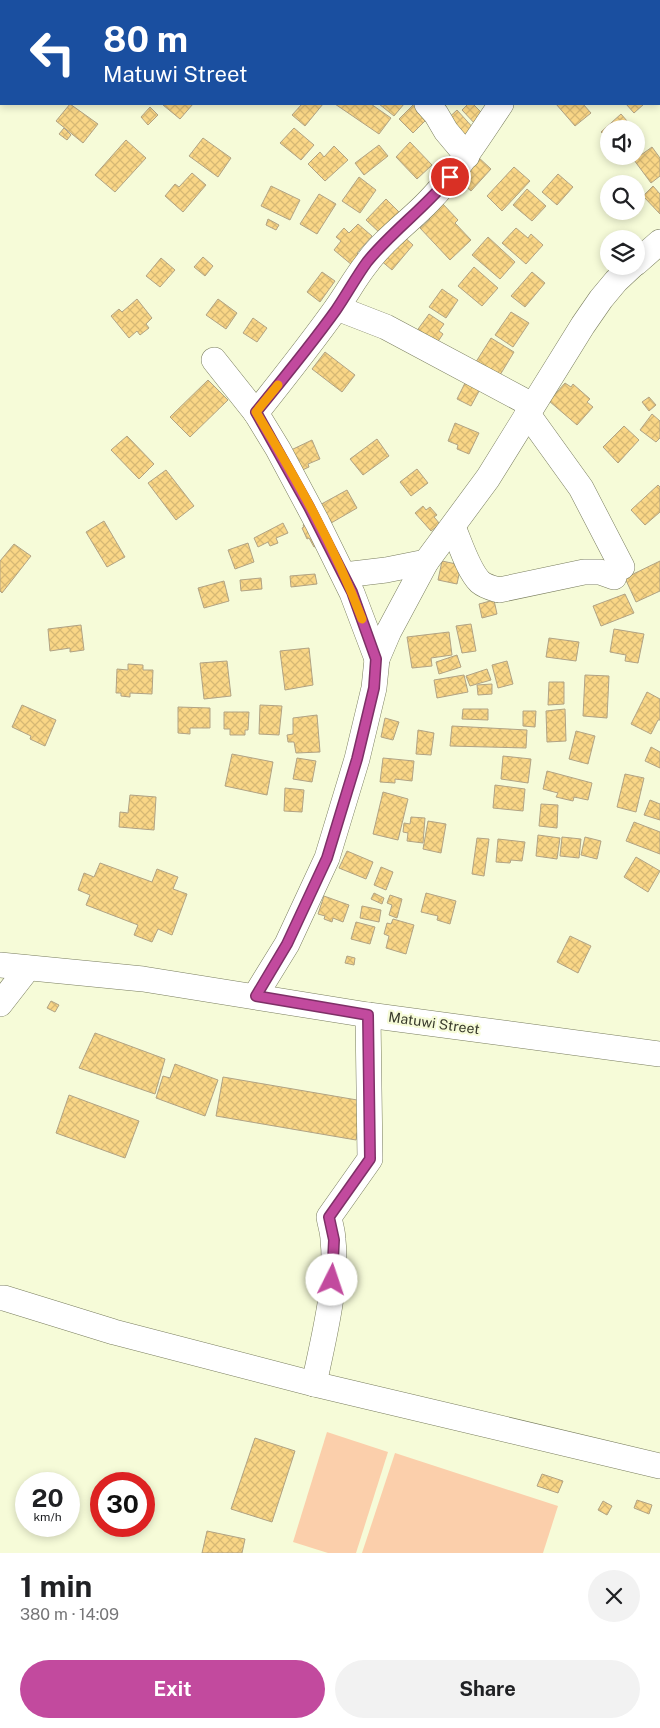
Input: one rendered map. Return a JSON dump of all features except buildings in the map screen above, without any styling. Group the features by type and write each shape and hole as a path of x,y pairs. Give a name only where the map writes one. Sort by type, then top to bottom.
{"street":[{"path":"428,105 467,156"},
{"path":"256,412 337,308 366,263 381,246 428,202 467,156 499,105"},
{"path":"645,255 660,242"},
{"path":"256,996 287,944 327,858 357,759 374,688 376,659 389,631 426,562 488,478 583,325 601,299 622,275"},
{"path":"337,308 386,327 530,409 581,488 618,572 584,572 499,590 488,587 480,581 453,527"},
{"path":"214,360 256,412 291,473 352,592 376,659"},
{"path":"344,575 386,570 426,562"},
{"name":"Matuwi Street","path":"0,965 143,979 368,1015 660,1054"},
{"path":"0,1004 28,968"},
{"path":"314,1384 329,1311 334,1265 334,1240 329,1217 370,1159 368,1015"},
{"path":"0,1298 114,1332 314,1384 660,1466"}],"shaded area":[{"path":"327,1432 388,1452 356,1553 328,1553 293,1542"},
{"path":"395,1453 558,1506 543,1553 362,1553"}],"slow traffic":[{"path":"278,385 256,412 317,522 352,592 362,619"}],"route":[{"path":"332,1280 334,1240 329,1217 370,1159 368,1015 256,996 287,944 327,858 357,759 374,688 376,659 352,592 309,507 256,412 312,342 366,263 381,246 428,202 450,177"}]}
